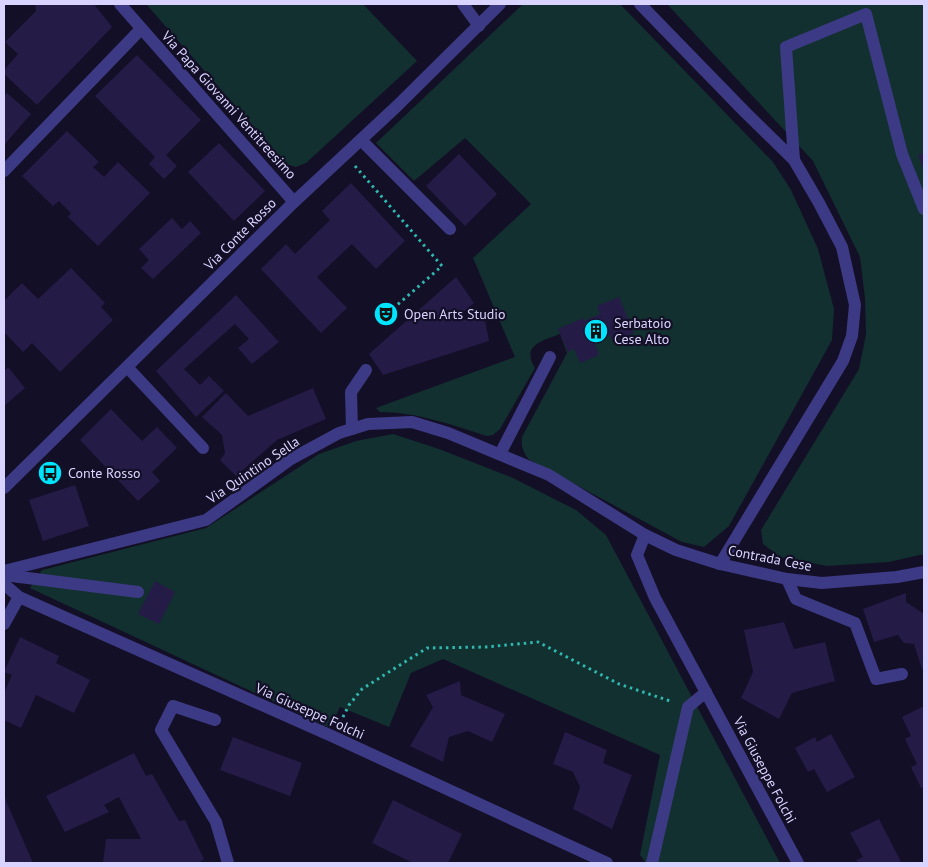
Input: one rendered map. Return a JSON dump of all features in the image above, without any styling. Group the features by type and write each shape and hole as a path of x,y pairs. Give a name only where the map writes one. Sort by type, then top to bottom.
{"street":[{"name":"Via Papa Giovanni Ventitreesimo","path":"120,4 294,202"},
{"path":"463,4 479,26"},
{"name":"Via Conte Rosso","path":"4,488 294,202 361,140 500,4"},
{"path":"640,4 794,160 820,203 842,247 855,305 852,336 843,361 720,564"},
{"path":"794,160 786,47 866,14 902,154 924,209"},
{"name":"Via Papa Giovanni Ventitreesimo","path":"4,171 141,29"},
{"path":"361,140 450,229"},
{"path":"500,454 550,357"},
{"path":"126,367 204,448"},
{"path":"352,429 351,392 366,370"},
{"name":"Via Quintino Sella","path":"4,571 206,520 291,459 339,433 368,424 412,422 448,433 549,475 645,535"},
{"name":"Contrada Cese","path":"645,535 676,550 720,564 787,579 822,583 897,577 924,572"},
{"name":"Via Giuseppe Folchi","path":"645,535 637,556 655,598 798,863"},
{"path":"4,575 138,592"},
{"path":"787,579 796,599 855,623 876,679 902,674"},
{"name":"Via Giuseppe Folchi","path":"4,584 19,597 334,737 607,863"},
{"path":"4,624 19,597"},
{"path":"652,863 688,707 706,692"},
{"path":"215,720 173,706 161,730 216,822 228,863"}],"path":[{"path":"345,155 442,266 396,306"},
{"path":"334,737 348,705 362,689 427,648 486,647 538,642 619,684 688,707"}],"green space":[{"path":"146,4 363,4 417,61 306,163 296,167 286,164"},
{"path":"523,4 620,4 773,162 791,190 818,249 834,309 832,340 729,526 704,547 682,542 528,459 523,449 522,437 567,353 560,334 540,342 532,349 530,354 535,368 500,429 493,435 487,436 407,414 380,412 376,408 515,357 473,258 531,204 465,138 414,181 376,143"},
{"path":"667,4 924,4 924,554 889,562 827,566 780,557 763,544 761,530 859,369 866,334 865,299 860,257 813,161"},
{"path":"393,434 439,449 513,478 576,510 606,535 780,863 646,863 640,855 660,755 443,659 411,673 389,727 340,707 330,728 30,588 42,570 206,528 319,454 356,441"}],"building":[{"path":"35,4 94,4 112,27 37,105 4,74 4,70 18,54 5,42 36,11"},
{"path":"137,55 201,120 166,155 177,166 164,179 149,164 155,157 95,96"},
{"path":"7,93 31,114 4,145 4,96"},
{"path":"67,131 99,162 93,167 104,177 118,162 150,193 98,246 68,217 71,213 59,201 53,206 22,176"},
{"path":"219,143 265,191 234,221 188,172"},
{"path":"924,153 924,172 918,155"},
{"path":"459,154 497,194 465,226 426,186"},
{"path":"351,183 405,241 376,269 352,244 317,277 347,308 321,333 261,269 286,244 295,254 330,220 322,211"},
{"path":"172,218 182,229 190,221 201,233 153,279 141,268 149,260 139,249"},
{"path":"71,268 105,303 101,307 113,320 60,372 32,343 23,352 4,332 4,301 22,283 38,299"},
{"path":"456,277 474,303 461,314 463,320 484,315 489,341 383,375 369,354"},
{"path":"236,295 279,342 252,364 238,348 249,339 235,324 184,369 200,385 209,376 224,391 196,417 156,371"},
{"name":"Serbatoio Cese Alto","path":"619,297 634,333 613,342 610,335 594,342 599,355 580,363 574,349 568,352 558,329 583,318 584,321 600,314 597,306"},
{"path":"8,367 25,388 4,406 4,371"},
{"path":"313,388 326,419 277,440 236,476 220,460 225,453 222,435 202,417 226,393 248,416"},
{"path":"111,409 142,441 157,427 177,448 152,472 160,481 138,501 80,440"},
{"path":"75,485 89,526 43,541 29,500"},
{"path":"155,581 175,592 159,624 138,614"},
{"path":"906,593 906,602 924,614 924,668 922,669 914,644 904,643 898,635 874,642 863,609"},
{"path":"784,622 794,649 825,642 835,681 792,693 779,719 741,698 753,672 744,630"},
{"path":"20,637 59,656 56,663 90,680 74,713 36,695 21,728 4,720 4,693 12,675 4,672"},
{"path":"460,681 461,695 505,714 492,742 468,731 449,737 443,762 410,746 433,707 426,695"},
{"path":"924,706 924,787 921,788 911,767 917,764 905,739 911,736 902,717"},
{"path":"565,732 607,750 603,763 632,775 612,829 573,809 580,787 573,772 553,764"},
{"path":"831,734 855,777 827,792 814,769 808,772 795,748 815,737 817,742"},
{"path":"233,737 302,763 290,796 220,770"},
{"path":"134,753 146,776 152,774 179,821 185,820 204,859 198,863 103,863 106,839 141,839 119,797 104,805 109,812 65,832 46,796"},
{"path":"4,796 33,863 4,863"},
{"path":"393,800 462,834 448,863 413,863 372,843"},
{"path":"879,819 901,862 858,863 856,860 863,857 850,833"}],"place":[{"name":"Open Arts Studio","path":"386,314"},
{"name":"Serbatoio Cese Alto","path":"596,331"},
{"name":"Conte Rosso","path":"50,473"}]}
